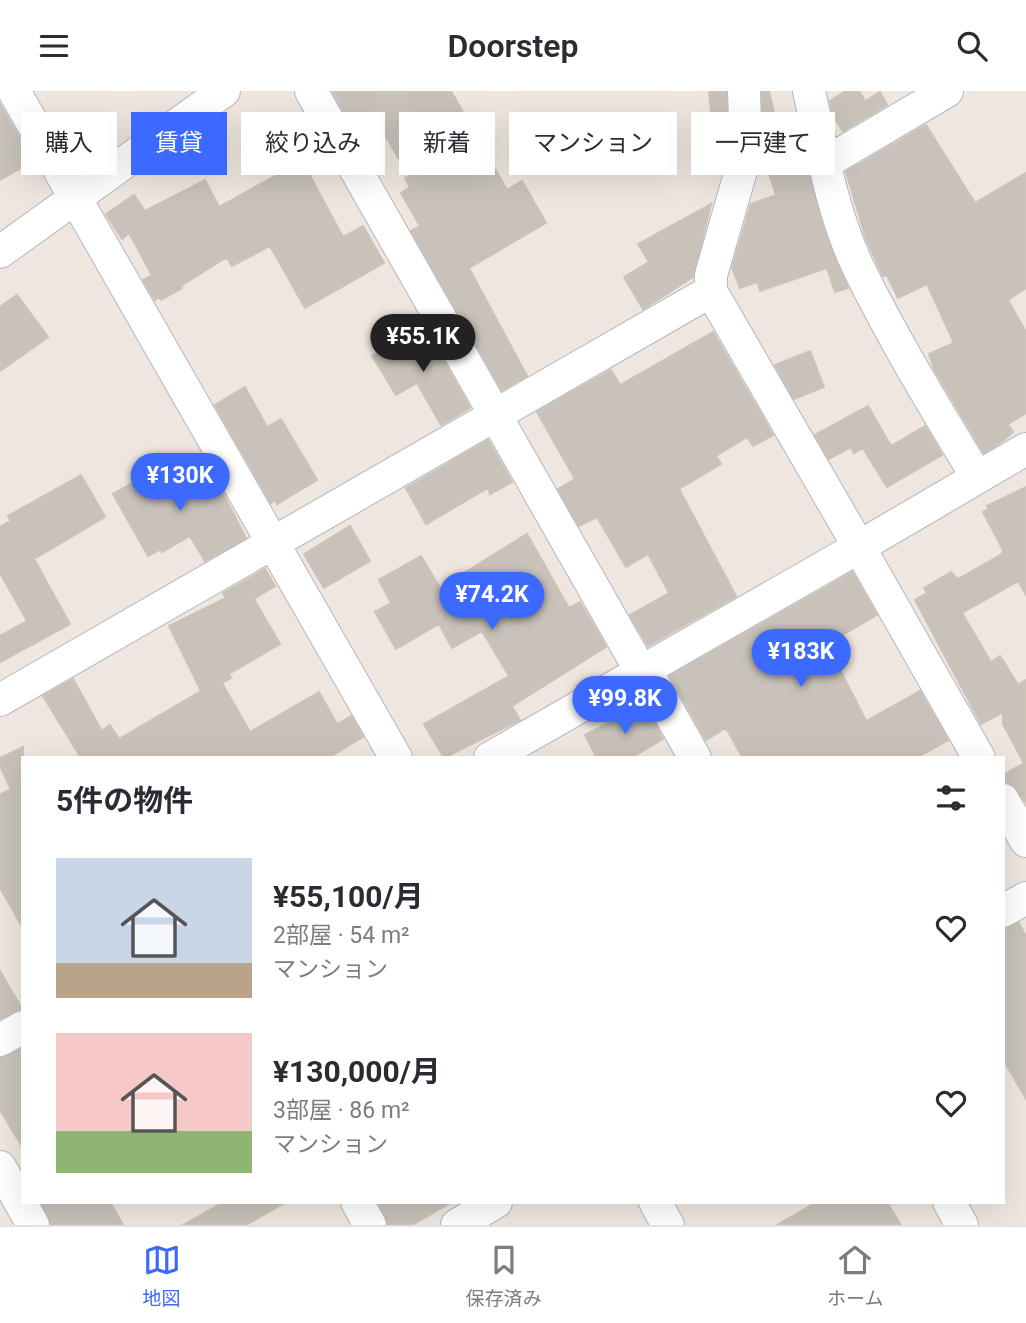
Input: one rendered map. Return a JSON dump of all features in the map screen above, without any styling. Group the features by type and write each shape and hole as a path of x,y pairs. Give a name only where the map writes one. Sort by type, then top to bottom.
{"street":[{"path":"14,91 272,546 395,756"},
{"path":"0,252 224,91"},
{"path":"311,91 694,756"},
{"path":"744,91 746,153 711,275 711,291 978,756"},
{"path":"809,91 814,112"},
{"path":"835,157 947,91"},
{"path":"828,175 838,212 858,266 940,416 978,477"},
{"path":"0,700 272,546 711,291"},
{"path":"494,756 644,672 1026,449"},
{"path":"1005,804 1026,841"},
{"path":"1005,910 1026,898"},
{"path":"0,1039 21,1028"},
{"path":"0,1167 18,1212"},
{"path":"358,1204 370,1225"},
{"path":"457,1225 493,1204"},
{"path":"656,1204 668,1225"},
{"path":"950,1204 962,1225"}],"building":[{"path":"332,91 451,91 463,112 399,112 399,159 385,135 385,112 344,112"},
{"path":"709,91 726,91 727,112 711,112"},
{"path":"762,91 769,91 774,112 763,112"},
{"path":"846,91 859,91 865,101 880,92 887,105 843,131 835,119 830,101"},
{"path":"0,104 21,140 21,168 0,180"},
{"path":"926,125 975,203 1026,173 1026,288 1008,300 1026,332 1026,413 1008,424 1013,432 984,453 934,369 929,354 954,343 927,284 898,298 887,275 883,276 866,239 846,172"},
{"path":"495,169 507,190 522,181 546,223 469,268 527,376 502,390 411,231 420,226 401,193 410,187 405,178 495,175"},
{"path":"277,175 310,175 343,237 363,226 384,263 305,308 270,246 232,266 227,258 222,260 181,286 182,288 161,300 159,297 155,300 143,280 152,275 129,233 122,239 106,214 134,195 145,211 205,180 219,207"},
{"path":"770,175 810,175 824,230 848,288 835,292 827,268 760,291 758,282 740,288 732,268 751,204 776,195"},
{"path":"711,204 693,277 643,309 624,277 649,262 638,244"},
{"path":"17,295 48,337 0,371 0,307"},
{"path":"425,328 470,408 441,425 417,383 396,395 372,356"},
{"path":"713,332 773,435 753,446 747,437 716,456 721,464 679,489 736,596 648,646 630,615 669,593 648,554 626,567 597,517 579,526 558,489 575,479 537,412 611,370 620,385"},
{"path":"810,351 824,387 794,399 775,365"},
{"path":"245,387 267,427 281,419 317,480 277,504 275,500 271,503 215,405"},
{"path":"868,406 891,446 925,426 942,455 887,487 863,448 854,453 851,447 829,459 815,435"},
{"path":"488,440 512,482 490,494 488,488 426,524 406,488"},
{"path":"191,461 207,487 217,482 246,538 205,561 190,536 162,552 161,549 148,556 113,494 147,475 151,483"},
{"path":"81,475 105,517 34,559 70,624 0,662 0,636 27,621 0,573 0,527 11,521 8,516"},
{"path":"1026,487 1026,595 1018,581 962,613 991,662 1000,656 1018,685 1026,680 1025,801 1013,785 1005,783 1005,774 1024,763 1003,724 1003,712 981,724 915,600 927,593 924,588 951,572 958,579 1002,554 1003,550 983,512 989,509 987,506"},
{"path":"350,526 370,561 324,588 304,554"},
{"path":"527,534 569,608 580,602 606,647 512,706 520,720 448,756 443,756 424,724 509,676 482,631 452,648 439,624 396,649 375,612 391,603 379,580 421,556 440,588"},
{"path":"265,569 275,586 254,599 280,644 229,674 231,678 222,683 250,732 319,692 337,724 351,716 363,737 331,756 80,756 43,696 73,679 102,731 110,725 119,739 201,691 169,626 226,598 223,593"},
{"path":"852,572 877,615 827,644 866,721 920,691 948,740 920,756 742,756 726,728 706,740 670,676"},
{"path":"644,705 663,739 634,756 596,756 585,735"},
{"path":"23,747 21,925 0,888 0,795 11,789 0,766 0,758"},
{"path":"1019,923 1026,937 1026,1099 1005,1062 1005,928"},
{"path":"0,971 21,1009 0,1019"},
{"path":"21,1049 21,1145 0,1110 0,1058"},
{"path":"42,1204 111,1204 123,1225 51,1225"},
{"path":"220,1204 283,1204 246,1225 183,1225"},
{"path":"379,1204 449,1204 412,1225 388,1225"},
{"path":"814,1204 888,1204 901,1225 777,1225"}]}
